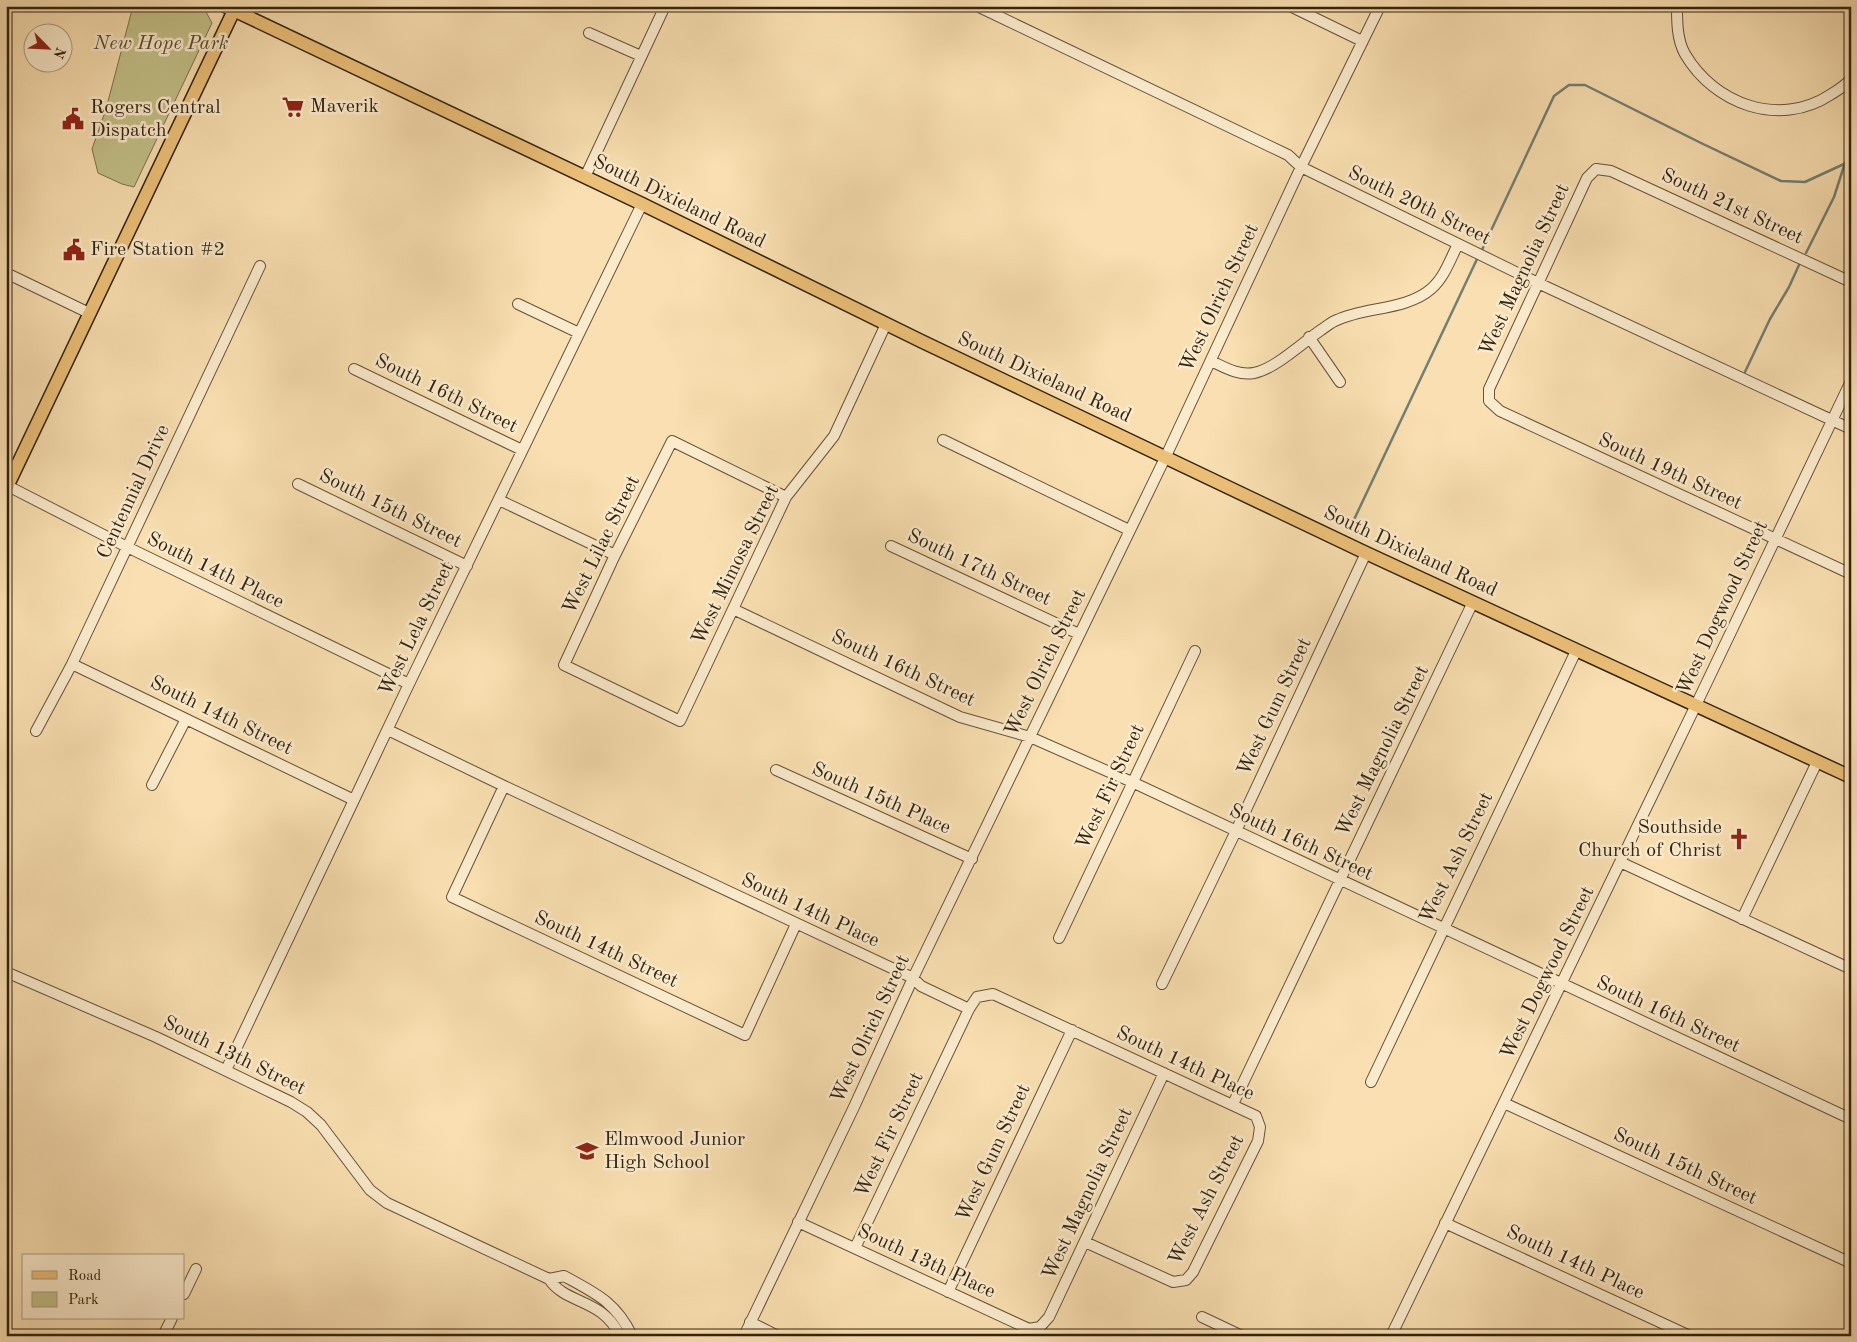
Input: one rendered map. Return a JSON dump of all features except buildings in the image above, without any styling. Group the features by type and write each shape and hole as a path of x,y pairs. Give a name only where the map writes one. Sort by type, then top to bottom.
{"main road":[{"name":"South Dixieland Road","path":"231,8 1366,553 1851,777"},
{"path":"7,487 231,8"}],"street":[{"path":"585,177 665,6"},
{"name":"South 20th Street","path":"977,6 1289,156 1301,167 1538,283 1851,428"},
{"path":"1290,6 1362,41"},
{"name":"West Olrich Street","path":"744,1336 854,1107 913,978 1166,456 1301,167 1380,6"},
{"path":"1677,6 1677,27 1684,53 1701,76 1718,91 1740,102 1760,109 1792,110 1819,103 1846,85 1851,79"},
{"path":"589,33 640,56"},
{"name":"South 21st Street","path":"1596,169 1611,171 1851,282"},
{"name":"West Magnolia Street","path":"1489,389 1587,178 1596,169"},
{"name":"West Lela Street","path":"226,1070 409,684 642,204"},
{"path":"1211,361 1236,373 1253,373 1270,368 1309,337 1335,320 1401,303 1430,290 1442,278 1458,244"},
{"name":"Centennial Drive","path":"36,730 72,664 260,266"},
{"path":"6,273 89,313"},
{"path":"518,304 579,333"},
{"name":"West Mimosa Street","path":"680,721 786,497 834,436 886,324"},
{"path":"1309,337 1340,382"},
{"name":"South 16th Street","path":"354,369 522,450"},
{"name":"West Dogwood Street","path":"1392,1336 1851,380"},
{"name":"South 19th Street","path":"1489,389 1489,401 1500,412 1851,574"},
{"path":"944,440 1130,530"},
{"name":"West Lilac Street","path":"680,721 564,665 615,555 672,441 786,497"},
{"name":"South 15th Street","path":"298,484 467,566"},
{"name":"South 14th Place","path":"7,487 409,684"},
{"path":"499,500 615,555"},
{"name":"South 17th Street","path":"891,546 1079,634"},
{"name":"West Gum Street","path":"1162,984 1236,832 1366,553"},
{"name":"West Magnolia Street","path":"1233,1104 1473,602"},
{"name":"South 16th Street","path":"734,609 960,717 1030,737 1132,782 1851,1118"},
{"name":"West Fir Street","path":"1059,938 1195,651"},
{"name":"West Ash Street","path":"1371,1082 1442,928 1576,651"},
{"name":"South 14th Street","path":"72,664 354,800"},
{"path":"152,785 186,719"},
{"name":"South 14th Place","path":"388,730 913,978 921,986 969,1009 977,997 993,994 1233,1104 1256,1116 1260,1127"},
{"path":"1742,919 1817,762"},
{"name":"South 15th Place","path":"776,770 972,859"},
{"name":"South 14th Street","path":"504,786 452,897 745,1035 796,924"},
{"path":"1620,862 1851,969"},
{"name":"South 13th Street","path":"6,972 156,1037 292,1102 321,1125 370,1190 387,1203 549,1279 555,1288 596,1307 612,1322 620,1336"},
{"name":"West Fir Street","path":"855,1248 969,1009"},
{"name":"West Gum Street","path":"948,1292 1072,1030"},
{"name":"West Magnolia Street","path":"1040,1327 1050,1317 1164,1073"},
{"name":"South 15th Street","path":"1504,1103 1851,1263"},
{"name":"West Ash Street","path":"1084,1242 1177,1283 1186,1280 1193,1272 1258,1140 1260,1127"},
{"name":"South 13th Place","path":"798,1222 1029,1329 1040,1327"},
{"name":"South 14th Place","path":"1445,1223 1690,1336"},
{"path":"185,1292 196,1269"},
{"name":"South 13th Street","path":"549,1279 564,1276 599,1295 624,1320 632,1336"},
{"path":"1202,1317 1242,1336"},
{"path":"164,1336 171,1320"},
{"path":"750,1322 778,1336"}],"green space":[{"name":"New Hope Park","path":"133,6 197,6 205,10 212,23 134,187 122,184 98,173 92,149 106,109"}],"waterway":[{"path":"1481,252 1554,96 1569,85 1585,85 1781,181 1805,182 1844,164 1851,155"},
{"path":"1806,253 1834,197 1844,166"},
{"path":"1351,526 1478,257"},
{"path":"1745,372 1770,319 1789,287 1799,265"}],"place":[{"name":"Maverik","path":"293,107"},
{"name":"Rogers Central Dispatch","path":"73,119"},
{"name":"Fire Station #2","path":"74,250"},
{"name":"Southside Church of Christ","path":"1739,839"},
{"name":"Elmwood Junior High School","path":"587,1151"}]}
